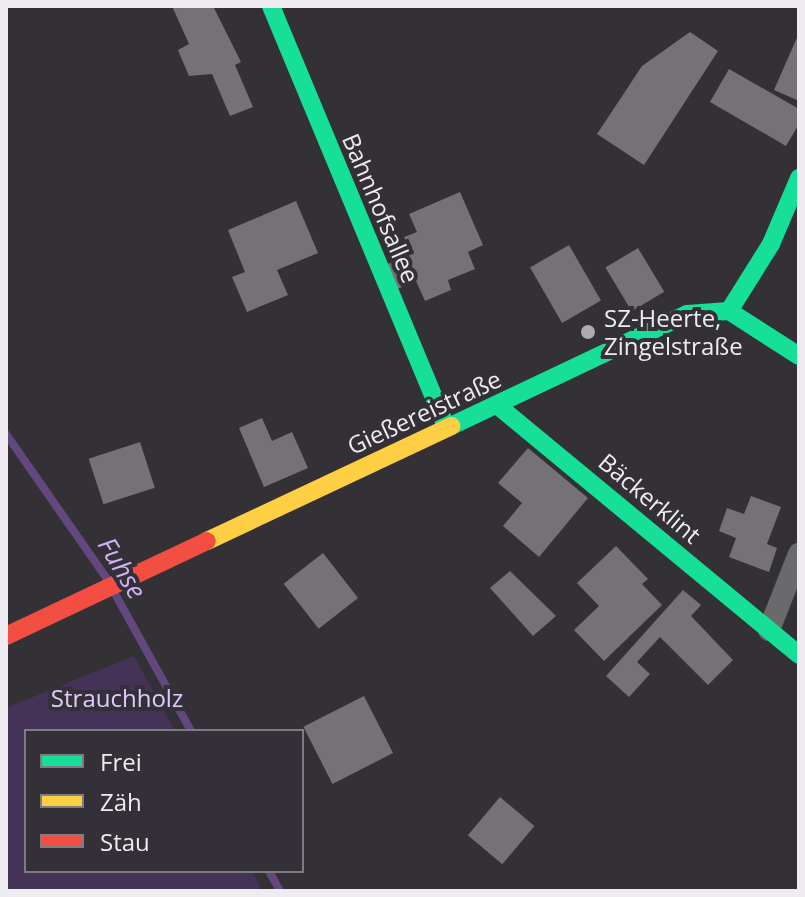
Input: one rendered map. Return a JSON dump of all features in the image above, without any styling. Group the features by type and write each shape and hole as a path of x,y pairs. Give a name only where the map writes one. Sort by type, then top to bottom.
{"street":[{"name":"Bahnhofsallee","path":"271,6 447,428"},
{"path":"799,178 771,244 729,311 750,320 799,356"},
{"name":"Gießereistraße","path":"6,636 687,314 729,311"},
{"name":"Bäckerklint","path":"497,405 799,655"},
{"path":"769,630 799,554"}],"green space":[{"name":"Strauchholz","path":"134,656 174,729 24,729 24,873 253,873 262,891 6,891 6,708"}],"building":[{"path":"172,6 213,6 241,62 235,65 253,107 230,116 212,74 189,76 178,50 189,44"},
{"path":"690,32 718,51 644,165 597,134 642,66"},
{"path":"799,33 799,101 774,90"},
{"path":"729,69 799,109 799,124 786,146 710,102"},
{"path":"460,192 483,245 468,252 475,269 448,280 451,290 425,301 416,281 395,290 385,265 412,254 404,237 417,232 409,214"},
{"path":"296,201 318,253 277,270 288,295 247,312 232,277 245,272 228,230"},
{"path":"569,245 601,300 562,323 530,268"},
{"path":"638,248 664,292 632,311 605,268"},
{"path":"262,418 272,441 292,432 308,468 264,487 239,428"},
{"path":"140,442 155,488 103,504 89,459"},
{"path":"528,448 588,498 539,557 503,526 522,503 498,483"},
{"path":"751,496 781,507 767,544 777,548 769,572 729,557 736,538 719,531 727,508 744,514"},
{"path":"616,546 648,579 642,584 662,605 604,661 574,630 599,606 577,583"},
{"path":"323,553 358,598 319,629 284,584"},
{"path":"510,571 556,616 533,636 490,588"},
{"path":"683,590 701,605 691,616 733,660 708,685 660,637 637,662 650,674 629,697 606,676"},
{"path":"364,696 393,753 332,784 303,727"},
{"path":"500,797 534,826 502,864 468,835"}],"waterway":[{"name":"Fuhse","path":"6,434 108,580"},
{"name":"Fuhse","path":"114,592 190,729"},
{"name":"Fuhse","path":"270,873 280,891"}],"traffic: fast":[{"path":"271,6 447,428"},
{"path":"729,311 771,244 799,178"},
{"path":"451,426 687,314 729,311 799,356"},
{"path":"497,405 799,655"}],"traffic: slow":[{"path":"207,541 451,426"}],"traffic: jam":[{"path":"6,636 207,541"}],"place":[{"name":"SZ-Heerte, Zingelstraße","path":"588,332"}]}
